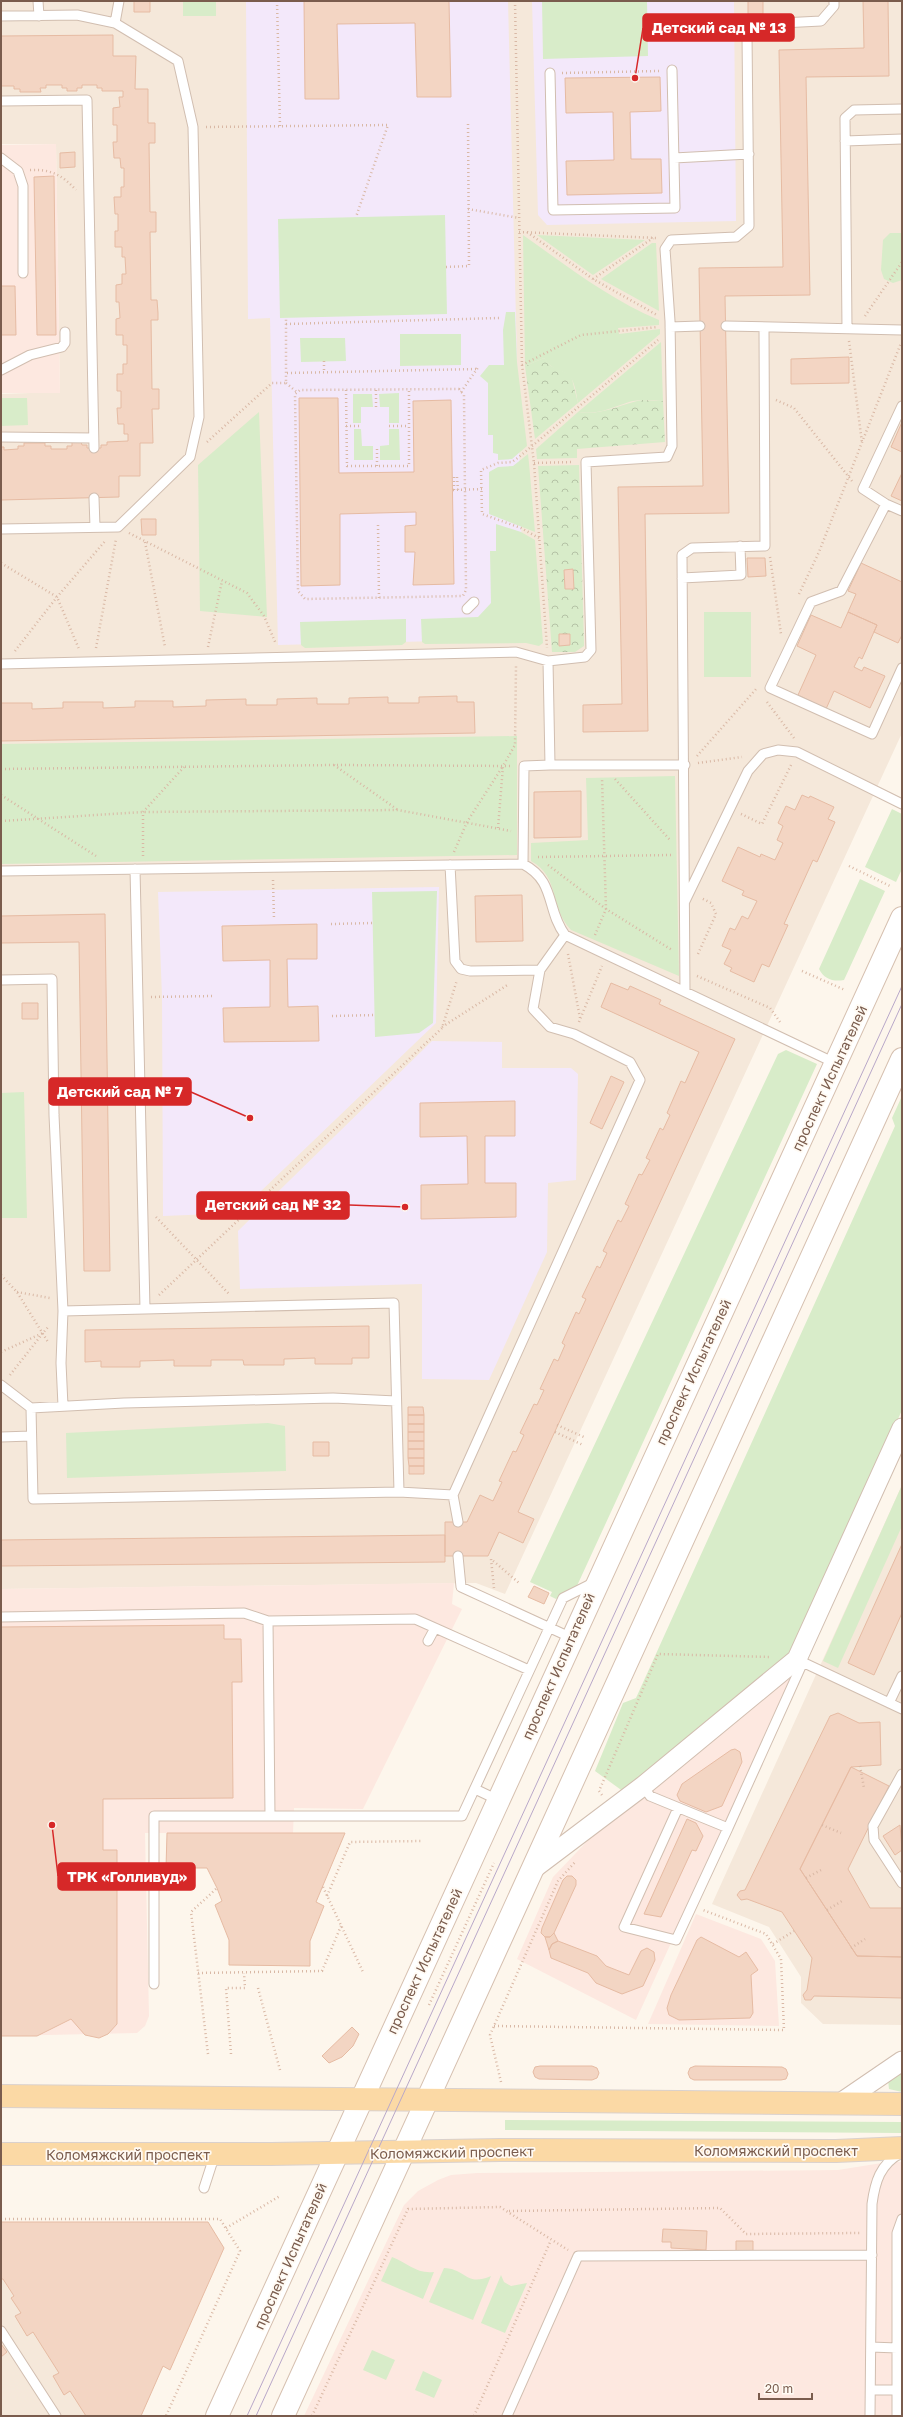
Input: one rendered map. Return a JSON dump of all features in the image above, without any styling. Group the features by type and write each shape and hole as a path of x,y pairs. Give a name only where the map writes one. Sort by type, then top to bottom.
{"main road":[{"name":"проспект Испытателей","path":"217,2416 572,1638 597,1580 902,918"},
{"path":"283,2416 902,1059"},
{"path":"1,2096 427,2101 902,2104"},
{"name":"Коломяжский проспект","path":"1,2154 836,2152 902,2148"}],"street":[{"path":"533,1869 643,1786 800,1661 902,1428"},
{"path":"839,2104 902,2062"}],"lane":[{"path":"38,1 39,16"},
{"path":"115,23 119,1"},
{"path":"3,664 516,652 548,661 585,657 592,650 586,462 667,457 672,446 670,326 665,249 672,240 736,237 749,226 747,35 760,24 821,21 834,6 834,1"},
{"path":"1,16 77,15 115,23 178,61 193,127 199,417 190,457 118,527 1,529"},
{"path":"550,73 553,210 675,208 672,70"},
{"path":"1,101 87,100 94,448"},
{"path":"852,328 845,118 854,110 902,109"},
{"path":"845,141 902,139"},
{"path":"674,158 749,154"},
{"path":"1,158 18,170 23,186 23,273"},
{"path":"670,326 700,326"},
{"path":"726,326 902,330"},
{"path":"685,992 684,855 687,764 682,555 692,548 765,546 764,327"},
{"path":"1,370 30,355 62,347 65,343 65,332"},
{"path":"902,406 863,489 886,504 902,511"},
{"path":"1,437 94,438"},
{"path":"94,498 95,527"},
{"path":"886,504 841,591 811,602 770,688 872,734 902,668"},
{"path":"682,578 741,575 740,546"},
{"path":"467,609 474,602"},
{"path":"548,661 550,765"},
{"path":"684,904 748,772 763,754 778,750 797,752 902,804"},
{"path":"523,864 524,766 687,764"},
{"path":"1,871 139,867 273,868 450,862 523,864 539,874 546,885 557,925 565,935 835,1063"},
{"path":"450,862 455,961 461,968 470,971 540,970"},
{"path":"139,867 138,997 145,1309"},
{"path":"458,1522 452,1495 640,1080 630,1062 574,1034 550,1027 533,1009 540,970 565,935"},
{"path":"1,980 52,979 54,1115 63,1311 61,1363 63,1406"},
{"path":"63,1311 394,1303 398,1492"},
{"path":"1,1385 31,1408 333,1398 396,1401"},
{"path":"31,1408 33,1499 398,1492 452,1495"},
{"path":"1,1437 31,1436"},
{"path":"458,1556 461,1587 572,1638"},
{"path":"154,1984 154,1816 462,1816 563,1598 597,1580"},
{"path":"1,1617 244,1613 268,1621 414,1619 529,1670"},
{"path":"268,1621 270,1816"},
{"path":"428,1641 435,1628"},
{"path":"678,1808 624,1926 676,1940 728,1828 800,1661 902,1709"},
{"path":"889,1703 902,1676"},
{"path":"902,1774 873,1826 872,1833 874,1840 902,1883"},
{"path":"643,1786 650,1796 728,1828"},
{"path":"475,1789 498,1800"},
{"path":"870,2416 872,2204 878,2176 888,2162 902,2152"},
{"path":"204,2188 215,2154"},
{"path":"897,2416 897,2233 902,2219"},
{"path":"507,2416 578,2256 872,2255"},
{"path":"1,2331 56,2416"},
{"path":"871,2347 897,2348"},
{"path":"870,2390 897,2390"}],"path":[{"path":"277,1 280,127"},
{"path":"515,1 522,365 534,463 548,661"},
{"path":"550,73 672,70"},
{"path":"446,267 469,266 468,124"},
{"path":"193,127 388,125 356,217"},
{"path":"18,170 44,170 60,175 89,206"},
{"path":"468,209 519,218"},
{"path":"520,232 653,237 672,240"},
{"path":"527,232 593,279 670,326"},
{"path":"593,279 653,237"},
{"path":"862,444 852,328 902,262"},
{"path":"286,318 286,383"},
{"path":"286,324 499,318"},
{"path":"522,365 581,335 670,326"},
{"path":"539,538 521,528 482,514 481,470 498,463 512,462 532,447 670,326"},
{"path":"797,599 819,552 902,341"},
{"path":"324,361 324,372"},
{"path":"461,392 479,366"},
{"path":"287,373 476,369"},
{"path":"190,457 272,383 286,383 298,393"},
{"path":"346,390 347,466 410,466 409,389"},
{"path":"463,596 305,599 298,591 295,394 300,390 459,389 464,396 466,590"},
{"path":"376,390 376,407"},
{"path":"764,399 780,400 794,408 847,478 863,489"},
{"path":"346,426 361,426"},
{"path":"389,426 409,426"},
{"path":"377,446 377,466"},
{"path":"534,463 586,462"},
{"path":"458,490 458,477 454,477 453,490 458,490 465,490 482,490"},
{"path":"378,525 379,598"},
{"path":"118,527 247,594 264,616 282,658"},
{"path":"3,664 118,527"},
{"path":"89,662 118,527"},
{"path":"145,541 167,660"},
{"path":"765,546 772,560 784,660"},
{"path":"1,563 57,598 89,662"},
{"path":"206,660 222,581"},
{"path":"778,639 784,625"},
{"path":"450,862 467,822 515,745 516,652"},
{"path":"687,764 757,688 760,681"},
{"path":"757,688 762,695"},
{"path":"730,808 762,824 800,745 766,701"},
{"path":"687,764 763,754"},
{"path":"334,765 398,810"},
{"path":"1,768 334,765 524,766"},
{"path":"602,765 684,855"},
{"path":"590,946 606,909 602,765"},
{"path":"498,828 503,766"},
{"path":"139,867 143,812 184,767"},
{"path":"1,795 103,860"},
{"path":"1,821 143,812 398,810 467,822 523,834"},
{"path":"684,855 538,857 606,909 685,958"},
{"path":"849,866 892,887"},
{"path":"273,868 274,919"},
{"path":"690,893 711,904 716,914 695,962"},
{"path":"331,924 373,924"},
{"path":"565,935 580,1019"},
{"path":"574,1034 607,954"},
{"path":"442,1028 461,968"},
{"path":"696,970 697,976 770,1008 779,1021"},
{"path":"145,1309 442,1028 529,971"},
{"path":"802,971 845,990"},
{"path":"138,997 214,996"},
{"path":"332,1016 375,1015"},
{"path":"143,1202 195,1261 242,1307"},
{"path":"1,1275 17,1292 61,1363"},
{"path":"17,1292 62,1300"},
{"path":"1,1385 43,1333 63,1311"},
{"path":"1,1352 43,1333"},
{"path":"558,1425 586,1438"},
{"path":"554,1432 583,1445"},
{"path":"496,1603 491,1559 519,1583"},
{"path":"612,1809 599,1791 658,1654 800,1661"},
{"path":"860,1766 864,1788"},
{"path":"822,1825 841,1833"},
{"path":"327,1896 350,1842 422,1841"},
{"path":"501,2082 490,2035 558,1881 579,1858"},
{"path":"429,2005 494,1863"},
{"path":"806,1878 823,1869"},
{"path":"323,1887 363,1972"},
{"path":"208,2054 191,1912 217,1888"},
{"path":"827,1910 842,1901"},
{"path":"494,2026 784,2030 781,1958 766,1934 693,1906"},
{"path":"198,1973 322,1971 341,1926"},
{"path":"772,1944 794,1931"},
{"path":"851,1948 866,1939"},
{"path":"231,2054 226,1988 245,1988 244,1973"},
{"path":"258,1988 280,2070"},
{"path":"226,2228 280,2196"},
{"path":"312,2416 408,2210 500,2207 578,2256"},
{"path":"508,2212 720,2208 746,2234 872,2233"},
{"path":"1,2219 220,2219 240,2251 166,2416"},
{"path":"474,2416 551,2240"}],"shaded area":[{"path":"1,1 902,1 902,733 505,1594 476,1583 1,1589 1,394 60,392 56,144 1,144"},
{"path":"246,1 508,1 524,639 278,645 270,318 248,319"},
{"path":"532,1 734,1 736,221 547,225 538,215"},
{"path":"56,144 60,393 1,393 1,145"},
{"path":"439,887 436,1023 238,1213 163,1216 162,997 158,892"},
{"path":"432,1041 502,1042 502,1068 571,1068 578,1074 576,1180 548,1183 547,1252 489,1380 422,1379 422,1284 240,1289 238,1231"},
{"path":"902,1485 902,2025 823,2024 801,2003 801,1977 769,1927 712,1904"},
{"path":"454,1583 452,1604 462,1609 363,1809 294,1808 293,1833 145,1833 149,2016 145,2026 137,2033 1,2036 1,1589"},
{"path":"794,1672 636,2020 517,1959 553,1877 596,1832"},
{"path":"696,1914 761,1939 775,1961 779,2026 648,2024"},
{"path":"888,2162 902,2162 902,2416 304,2416 404,2205 418,2191 438,2180 451,2175 477,2173 838,2170"},
{"path":"1,2235 135,2416 1,2416"}],"green space":[{"path":"183,1 216,1 216,16 183,16"},
{"path":"542,1 647,1 648,56 543,59"},
{"path":"445,215 447,314 280,318 278,219"},
{"path":"890,233 902,233 902,280 893,283 884,279 881,270 883,240"},
{"path":"523,235 606,292 641,312 659,320 659,325 618,328 619,334 660,329 660,334 578,403 576,389 573,380 569,375 550,365 544,358 525,366"},
{"path":"537,235 645,240 593,275"},
{"path":"652,243 656,243 659,311 601,279"},
{"path":"506,312 515,312 517,362 527,446 512,459 498,460 498,454 493,453 493,435 488,435 488,383 480,376 489,365 504,365 503,330"},
{"path":"400,334 461,334 461,365 400,366"},
{"path":"300,338 345,338 346,361 301,362"},
{"path":"661,342 663,401 637,400 598,412 578,412"},
{"path":"544,358 551,366 571,375 578,403 535,439 525,366"},
{"path":"399,393 399,423 389,423 389,407 380,407 379,394"},
{"path":"353,394 372,394 373,407 361,407 361,423 353,423"},
{"path":"1,398 27,398 28,425 1,426"},
{"path":"642,400 663,401 665,442 577,449 577,458 537,459 536,449 578,412 587,413 603,411"},
{"path":"259,412 267,617 200,611 198,465"},
{"path":"354,429 361,429 362,446 373,446 373,460 354,460"},
{"path":"389,429 399,429 400,460 380,460 380,446 389,445"},
{"path":"528,454 535,532 489,514 489,472 498,467 513,466"},
{"path":"579,465 584,646 575,652 552,652 538,466"},
{"path":"496,524 521,532 535,540 543,643 539,646 526,643 425,644 422,642 421,619 478,617 491,603 490,551 496,551"},
{"path":"704,612 751,612 751,677 704,677"},
{"path":"406,619 406,642 402,645 305,648 301,645 300,622"},
{"path":"517,736 517,855 1,864 1,744"},
{"path":"675,776 679,976 571,930 559,911 547,875 531,861 531,843 588,840 586,778"},
{"path":"892,809 902,814 902,869 896,882 865,867"},
{"path":"860,879 885,891 844,980 836,981 823,975 819,969"},
{"path":"437,891 433,1023 419,1033 375,1037 372,892"},
{"path":"786,1050 817,1064 576,1588 556,1599 550,1596 552,1592 530,1582 778,1054"},
{"path":"24,1092 27,1218 1,1218 1,1093"},
{"path":"902,1096 902,1410 791,1659 624,1792 595,1771 623,1703 636,1698 895,1126 892,1118"},
{"path":"268,1423 285,1426 286,1471 67,1478 66,1433"},
{"path":"902,1485 902,1526 838,1668 823,1661"},
{"path":"902,2073 902,2092 889,2089 888,2080 891,2076"},
{"path":"505,2120 902,2122 902,2133 505,2130"},
{"path":"392,2257 417,2270 434,2272 423,2299 381,2281"},
{"path":"444,2268 452,2269 476,2280 491,2276 473,2320 429,2302"},
{"path":"501,2275 504,2282 511,2286 527,2283 505,2333 481,2323"},
{"path":"372,2350 395,2360 386,2380 363,2370"},
{"path":"423,2371 442,2380 434,2398 415,2390"}],"building":[{"path":"134,1 150,1 150,12 134,12"},
{"path":"304,1 449,1 451,97 417,97 415,23 337,24 339,99 305,99"},
{"path":"748,1 763,1 763,14 748,14"},
{"path":"863,1 888,1 889,76 806,77 810,295 725,296 729,513 645,514 648,731 583,732 583,705 622,704 618,487 703,486 699,268 783,267 779,50 864,48"},
{"path":"113,35 113,56 136,56 135,89 148,89 148,123 155,123 155,143 149,143 150,212 156,212 156,232 150,232 151,300 157,300 158,313 158,320 151,320 152,389 159,389 159,409 152,409 153,443 140,443 140,476 119,476 119,497 1,500 1,447 4,447 4,450 18,449 18,446 24,446 24,443 45,443 45,446 51,446 51,449 67,449 67,446 72,446 72,442 81,442 82,445 87,445 87,448 101,448 101,445 107,445 107,442 128,441 128,434 124,434 124,424 118,424 117,408 121,408 121,391 117,391 117,374 123,374 123,364 127,364 127,345 123,345 123,335 116,335 116,319 120,318 119,302 116,302 116,285 122,284 122,274 126,274 125,257 122,257 122,247 115,247 115,231 118,231 118,214 115,214 114,197 121,197 121,187 124,187 124,168 121,168 120,158 114,158 113,142 117,142 117,125 113,125 113,108 120,107 119,97 123,97 123,91 102,91 102,88 97,88 97,85 82,85 82,88 77,88 77,91 67,91 67,88 62,88 62,85 46,85 46,88 40,88 41,92 20,92 20,89 14,89 14,86 1,86 1,36"},
{"path":"660,77 661,111 630,112 631,159 661,159 662,193 567,195 566,161 614,160 613,112 566,113 565,78"},
{"path":"75,152 75,167 60,168 60,153"},
{"path":"54,176 56,335 37,335 34,177"},
{"path":"1,286 15,286 16,335 1,335"},
{"path":"849,357 849,383 791,384 791,359"},
{"path":"299,398 338,398 339,473 414,472 413,401 451,400 454,584 413,585 415,552 405,552 405,526 416,525 416,512 340,514 340,585 301,586"},
{"path":"902,422 902,452 891,447"},
{"path":"902,473 902,501 891,496"},
{"path":"141,519 156,519 156,535 142,535"},
{"path":"747,558 765,558 766,576 748,577"},
{"path":"861,563 902,582 902,635 898,643 874,632 877,625 848,612 856,594 848,591"},
{"path":"573,569 574,589 565,589 564,570"},
{"path":"848,612 877,625 862,659 859,657 854,667 862,671 864,667 885,676 870,708 834,691 826,709 798,695 816,655 797,646 811,615 841,628"},
{"path":"559,634 570,634 570,645 559,646"},
{"path":"457,696 457,702 474,702 475,733 1,741 1,703 32,703 32,709 63,708 63,702 103,702 103,708 135,707 135,701 173,701 173,707 206,706 206,700 246,699 246,705 277,705 277,699 317,698 317,704 349,704 349,698 388,697 388,703 419,703 419,697"},
{"path":"581,791 581,837 534,838 534,792"},
{"path":"802,795 809,798 810,796 834,807 828,819 835,822 817,862 813,860 784,924 788,925 769,967 762,964 754,982 730,971 732,968 724,964 731,950 722,946 730,928 735,930 742,916 748,919 757,901 742,895 744,891 722,881 738,847 760,857 761,854 775,860 783,843 777,840 783,826 778,823 786,806 795,810"},
{"path":"522,895 523,941 476,942 475,896"},
{"path":"105,914 110,1271 84,1271 79,942 1,943 1,916"},
{"path":"317,924 317,959 287,959 288,1007 318,1006 319,1041 224,1042 223,1008 270,1007 270,960 223,961 222,926"},
{"path":"611,983 628,990 630,986 661,1000 659,1004 735,1039 518,1512 534,1519 523,1543 499,1532 488,1556 445,1556 445,1522 467,1522 480,1495 493,1501 502,1482 499,1481 513,1451 516,1452 524,1435 520,1433 534,1404 537,1405 544,1390 540,1389 554,1359 558,1361 565,1345 562,1343 576,1312 579,1314 586,1299 582,1297 597,1266 600,1268 607,1253 603,1251 618,1220 621,1222 629,1206 625,1204 639,1174 642,1175 650,1160 646,1158 660,1128 663,1130 670,1115 667,1113 681,1081 685,1083 699,1052 601,1007"},
{"path":"22,1003 38,1003 38,1019 22,1019"},
{"path":"611,1076 624,1082 602,1129 590,1123"},
{"path":"515,1101 515,1136 485,1136 485,1183 516,1183 516,1217 421,1219 421,1185 468,1184 467,1136 420,1137 420,1103"},
{"path":"369,1326 369,1358 352,1358 352,1364 315,1364 315,1358 284,1359 284,1365 244,1365 243,1360 211,1360 211,1366 174,1366 174,1360 140,1361 140,1367 101,1367 101,1361 85,1362 85,1330"},
{"path":"408,1407 423,1407 424,1415 408,1415"},
{"path":"408,1415 424,1415 424,1424 408,1424"},
{"path":"408,1424 424,1424 424,1432 408,1432"},
{"path":"408,1432 424,1432 424,1441 408,1441"},
{"path":"408,1441 424,1441 424,1449 408,1449"},
{"path":"313,1442 329,1442 329,1456 313,1456"},
{"path":"408,1449 424,1449 424,1458 408,1458"},
{"path":"408,1458 424,1458 424,1466 409,1466"},
{"path":"409,1466 424,1466 424,1474 409,1474"},
{"path":"445,1535 445,1562 1,1566 1,1540"},
{"path":"902,1544 902,1613 874,1675 848,1663"},
{"path":"534,1586 549,1593 544,1604 528,1597"},
{"path":"224,1625 224,1639 241,1639 242,1682 232,1682 233,1798 103,1799 103,1850 117,1850 117,2024 108,2034 99,2038 85,2035 71,2019 37,2036 1,2036 1,1627"},
{"path":"838,1713 859,1723 880,1722 881,1765 851,1767 800,1869 857,1956 902,1957 902,1998 814,1996 811,2000 805,2000 803,1995 807,1990 812,1958 782,1912 747,1899 741,1900 737,1895 740,1891 745,1890 830,1716"},
{"path":"735,1749 740,1752 742,1762 722,1806 706,1812 680,1801 677,1795 682,1784 731,1750"},
{"path":"851,1767 889,1786 848,1869 870,1908 902,1908 902,1957 857,1956 800,1869"},
{"path":"687,1819 696,1823 703,1836 696,1851 692,1850 661,1917 644,1914"},
{"path":"900,1825 902,1850 895,1855 883,1836"},
{"path":"167,1833 345,1833 316,1902 324,1906 310,1941 310,1966 229,1965 229,1940 215,1905 222,1901 217,1888 207,1868 166,1868"},
{"path":"567,1876 572,1876 576,1880 576,1885 554,1933 550,1937 545,1937 541,1933 542,1928 563,1880"},
{"path":"554,1933 558,1941 552,1944 549,1950 545,1937 550,1937"},
{"path":"701,1937 739,1957 746,1952 758,1970 751,1975 753,2013 750,2018 679,2020 669,2015 667,2008 671,1995 697,1940"},
{"path":"558,1941 597,1956 606,1966 629,1975 641,1951 647,1948 654,1952 655,1960 643,1986 622,1994 596,1983 588,1973 551,1958 549,1950 552,1944"},
{"path":"352,2027 359,2034 353,2046 342,2057 329,2063 322,2056"},
{"path":"592,2066 597,2068 599,2073 597,2078 592,2080 539,2079 535,2077 533,2072 535,2067"},
{"path":"695,2066 782,2067 786,2069 788,2074 786,2079 781,2080 694,2080 690,2078 688,2073 690,2068"},
{"path":"1,2222 208,2222 224,2248 170,2370 163,2366 141,2416 86,2416 70,2391 64,2395 53,2376 59,2373 33,2332 27,2336 15,2316 21,2313 11,2298 14,2296 3,2279 1,2279"},
{"path":"663,2229 707,2231 706,2250 671,2248 671,2242 662,2242"},
{"path":"736,2241 753,2241 753,2252 736,2252"},
{"path":"1,2344 7,2352 1,2357"}],"tram line":[{"path":"247,2416 902,986"},
{"path":"256,2416 902,1004"}],"place":[{"name":"Детский сад № 13","path":"635,78"},
{"name":"Детский сад № 7","path":"250,1118"},
{"name":"Детский сад № 32","path":"405,1207"},
{"name":"ТРК «Голливуд»","path":"52,1825"}]}
